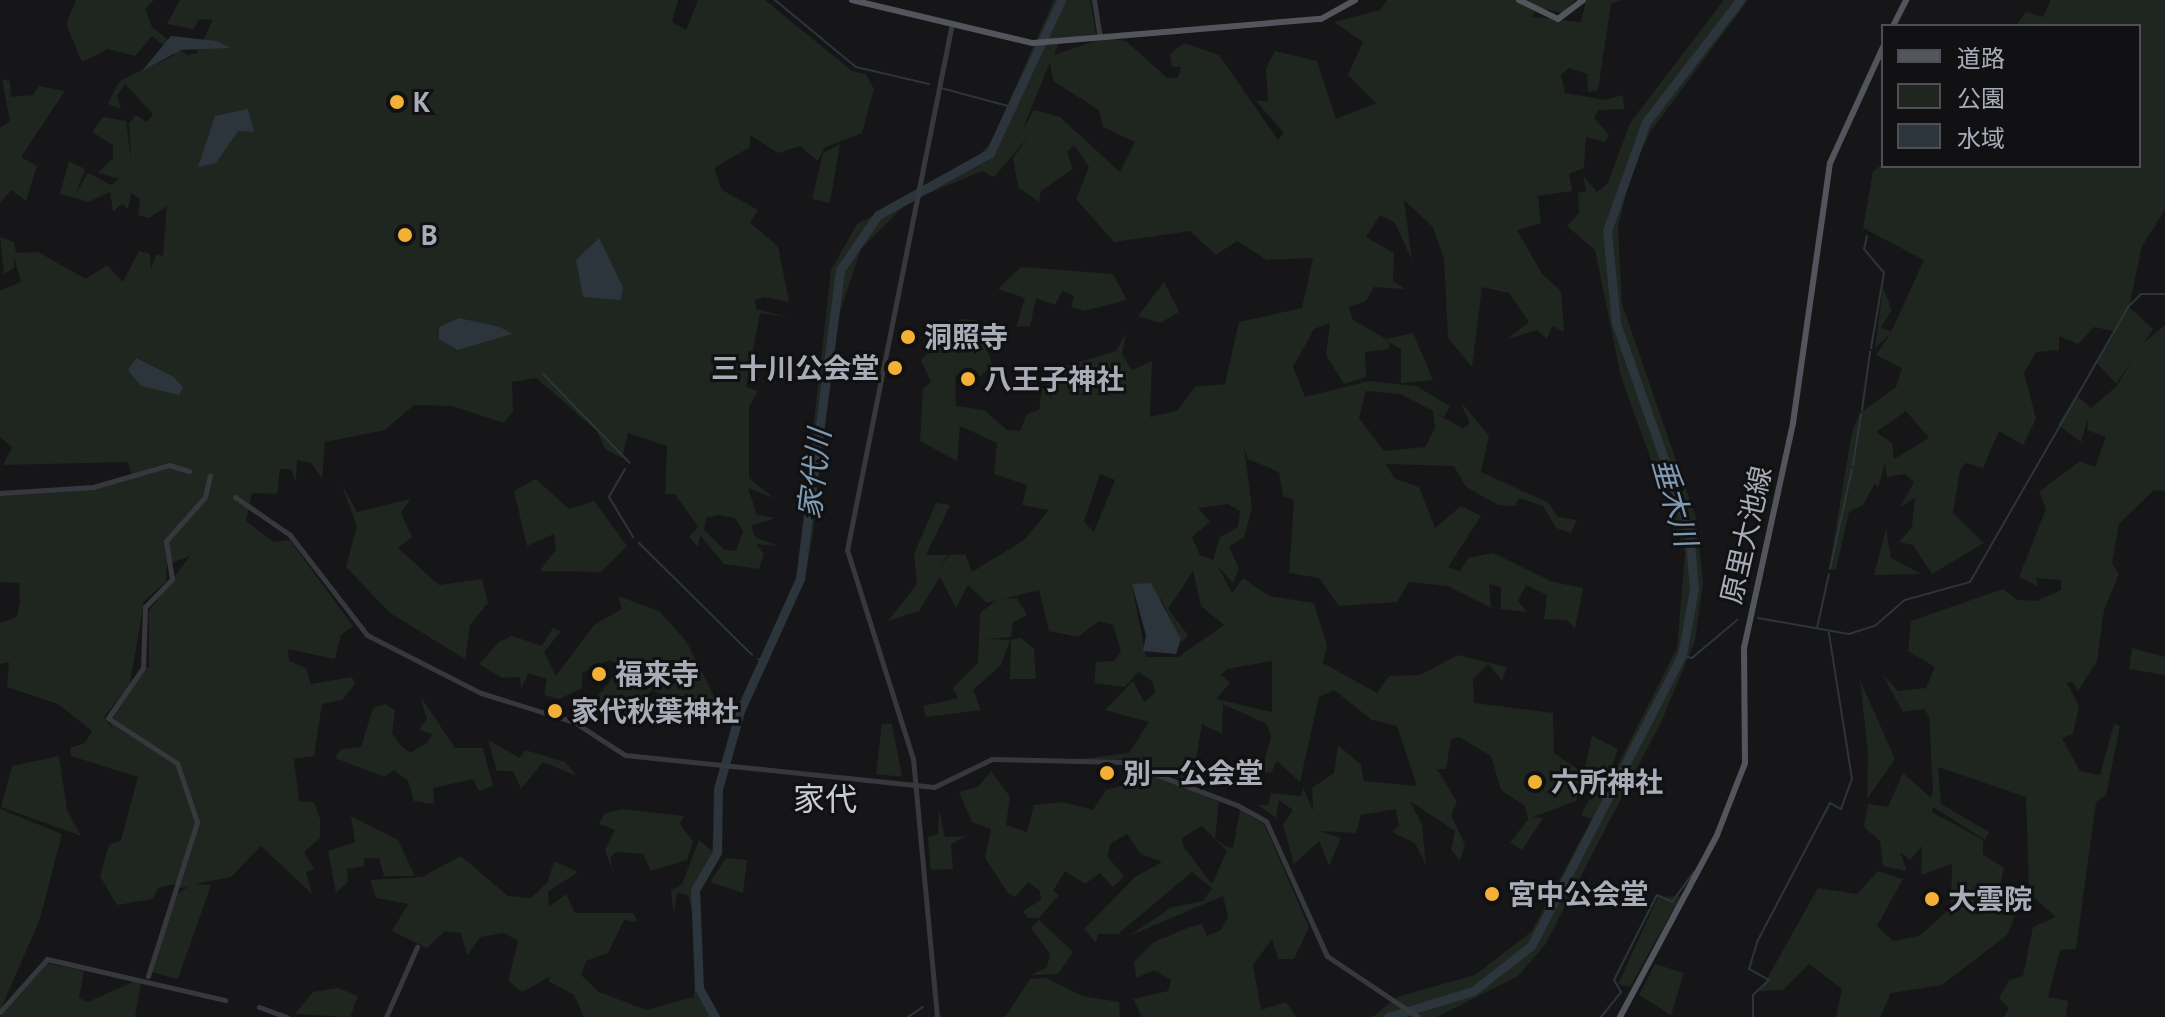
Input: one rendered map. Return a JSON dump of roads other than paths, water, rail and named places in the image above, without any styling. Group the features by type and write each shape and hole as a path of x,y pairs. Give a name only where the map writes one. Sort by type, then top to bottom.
{"main road":[{"path":"852,0 951,28 1033,43 1321,19 1355,0"},
{"path":"1519,0 1558,19 1583,0"},
{"path":"1894,24 1906,0"},
{"name":"原里大池線","path":"1620,1017 1717,835 1745,763 1744,648 1793,423 1830,163 1881,51"}],"street":[{"path":"1094,0 1100,39"},
{"path":"937,1017 918,786 847,550 920,197 951,28"},
{"path":"0,493 93,487 169,465 189,471"},
{"path":"148,976 197,822 177,763 108,718 143,668 145,607 172,579 166,541 205,497 210,476"},
{"path":"235,497 290,535 367,635 481,693 578,724 617,753 940,787 1008,757 1123,762 1237,805 1266,821 1327,956 1418,1017"},
{"path":"386,1017 417,947"},
{"path":"0,1012 47,959 148,976 225,1000"},
{"path":"259,1007 286,1017"}],"water":[{"path":"171,36 217,41 230,48 181,50 142,71"},
{"path":"248,109 254,132 238,131 216,163 198,167 215,116"},
{"path":"599,238 623,287 621,300 583,297 576,260"},
{"path":"459,318 500,327 512,334 458,350 439,339 439,327"},
{"path":"136,358 174,377 183,387 179,395 141,386 128,370"},
{"path":"1151,583 1181,639 1176,654 1143,651 1146,635 1132,584"}],"waterway":[{"path":"775,0 856,67 929,84"},
{"name":"家代川","path":"715,1017 699,988 695,890 717,852 718,789 740,711 800,579 840,270 878,215 990,153 1061,0"},
{"name":"垂木川","path":"1388,1017 1473,991 1531,946 1682,655 1694,589 1689,530 1616,323 1607,231 1646,122 1740,0"},
{"path":"941,88 1015,108"},
{"path":"1867,236 1864,249 1884,273 1871,348"},
{"path":"1758,618 1849,634 1876,625 1905,600 1970,582 2128,307 2141,294 2165,294"},
{"path":"1862,410 1870,352"},
{"path":"543,374 630,463"},
{"path":"1853,465 1861,414"},
{"path":"625,469 609,497 633,537"},
{"path":"1830,569 1852,469"},
{"path":"639,543 752,655"},
{"path":"1817,628 1829,574"},
{"path":"1682,655 1692,658 1737,620"},
{"path":"1753,1017 1753,995 1769,980 1749,969 1757,942 1830,803 1841,809 1852,779 1829,633"},
{"path":"1601,1017 1621,992 1614,980 1657,895 1672,902 1694,872"},
{"path":"908,1017 923,1007"}],"place":[{"name":"K","path":"397,102"},
{"name":"B","path":"405,235"},
{"name":"洞照寺","path":"908,337"},
{"name":"三十川公会堂","path":"895,368"},
{"name":"八王子神社","path":"968,379"},
{"name":"福来寺","path":"599,674"},
{"name":"家代秋葉神社","path":"555,711"},
{"name":"別一公会堂","path":"1107,773"},
{"name":"六所神社","path":"1535,782"},
{"name":"宮中公会堂","path":"1492,894"},
{"name":"大雲院","path":"1932,899"}],"district":[{"name":"家代","path":"825,798"}]}
